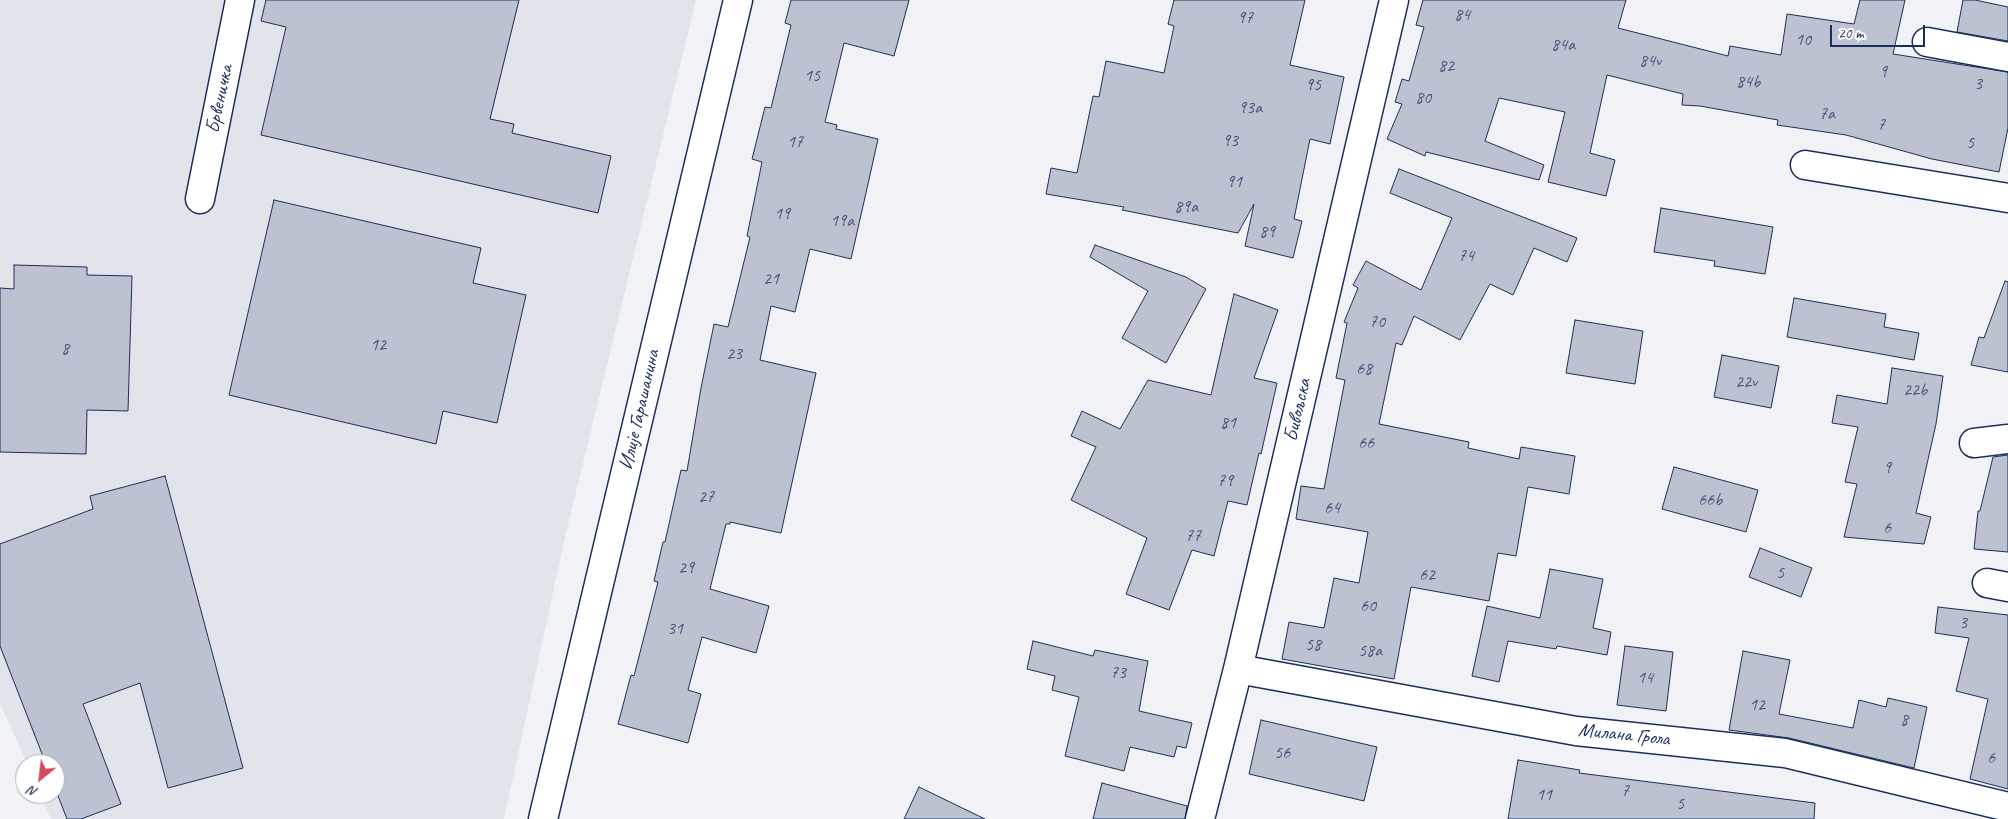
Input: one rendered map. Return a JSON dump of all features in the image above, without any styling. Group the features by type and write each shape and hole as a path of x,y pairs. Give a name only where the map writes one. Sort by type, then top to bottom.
{"street":[{"name":"Брвеничка","path":"200,199 240,0"},
{"name":"Илије Гарашанина","path":"543,819 738,0"},
{"name":"Бивољска","path":"1200,819 1238,669 1394,0"},
{"path":"1927,42 2008,57"},
{"path":"1805,166 2008,198"},
{"path":"1974,443 2008,439"},
{"name":"Милана Грола","path":"1238,669 1576,731 1785,753 2008,807"}],"shaded area":[{"path":"0,0 696,0 565,537 504,819 51,819 44,804 65,804 65,754 23,754 0,703"}],"building":[{"path":"266,0 519,0 490,119 514,124 512,133 611,156 598,213 261,135 286,27 261,21"},
{"path":"791,0 909,0 894,56 844,43 825,122 837,125 836,129 878,139 868,184 851,259 810,249 795,312 771,306 760,360 816,373 781,533 730,522 730,524 726,524 710,589 769,606 756,653 702,637 688,690 701,694 688,743 618,724 631,675 634,676 658,582 654,581 681,470 687,471 714,324 728,327 750,237 747,236 762,162 752,159 765,107 771,108 791,25 785,23"},
{"path":"1174,0 1305,0 1290,65 1344,77 1330,144 1310,139 1294,219 1302,221 1293,258 1245,246 1254,204 1238,233 1122,210 1124,207 1046,194 1051,168 1077,173 1093,96 1099,97 1106,61 1164,73 1174,26 1168,24"},
{"path":"1423,0 1626,0 1618,28 1728,56 1730,46 1781,55 1787,14 1854,24 1860,0 1905,0 1893,54 2008,72 2008,128 1999,172 1932,159 1846,135 1777,125 1778,120 1700,106 1682,105 1683,94 1607,75 1590,153 1615,160 1606,196 1548,182 1565,112 1499,98 1485,141 1544,165 1539,180 1426,152 1425,156 1387,139 1402,104 1395,102 1402,79 1409,81 1424,27 1416,25"},
{"path":"1963,0 1975,0 2008,7 2008,41 1957,32"},
{"path":"1399,169 1577,238 1567,262 1534,248 1513,295 1490,284 1460,340 1414,316 1402,345 1396,343 1379,424 1469,442 1468,448 1519,459 1521,447 1575,456 1569,494 1528,487 1516,556 1498,553 1489,601 1411,587 1394,679 1282,659 1289,622 1324,628 1334,578 1359,583 1368,532 1296,519 1301,486 1324,489 1345,380 1336,378 1347,323 1344,322 1358,288 1353,285 1366,261 1421,290 1452,218 1390,193"},
{"path":"274,200 481,248 473,283 526,295 497,423 443,411 436,444 229,395"},
{"path":"1661,208 1773,227 1765,274 1714,266 1715,261 1654,252"},
{"path":"1095,245 1186,277 1206,289 1166,363 1122,338 1148,291 1090,257"},
{"path":"14,265 87,267 87,275 132,276 128,411 87,410 86,454 0,452 0,288 14,289"},
{"path":"2005,281 2008,282 2008,372 1971,365 1979,337 1984,338"},
{"path":"1234,294 1278,310 1254,378 1277,383 1247,505 1228,501 1214,556 1192,550 1169,610 1126,594 1147,538 1071,500 1096,447 1071,436 1082,411 1120,429 1148,380 1211,395"},
{"path":"1794,298 1886,314 1884,327 1919,333 1914,360 1787,337"},
{"path":"1575,320 1643,331 1635,384 1566,373"},
{"path":"1722,355 1779,366 1771,408 1714,397"},
{"path":"1892,368 1943,376 1936,424 1916,513 1931,517 1924,544 1844,537 1857,484 1845,482 1858,427 1832,423 1837,395 1887,404"},
{"path":"2008,455 2008,552 1974,549 1978,511 1980,511 1993,457"},
{"path":"1674,467 1758,490 1746,532 1662,509"},
{"path":"165,476 243,768 168,788 140,683 83,704 121,804 81,819 67,819 61,804 65,804 65,754 42,754 0,646 0,544 93,509 90,496"},
{"path":"1760,548 1812,568 1801,597 1749,577"},
{"path":"1550,569 1603,579 1593,628 1611,632 1607,655 1557,646 1556,649 1508,641 1499,682 1472,676 1487,606 1540,618"},
{"path":"1938,607 2008,615 2008,789 1970,779 1988,699 1956,691 1969,638 1935,633"},
{"path":"1033,641 1093,656 1095,650 1148,661 1139,711 1192,723 1186,748 1177,746 1174,757 1130,747 1124,771 1065,756 1079,697 1052,690 1055,676 1027,669"},
{"path":"1625,646 1673,652 1666,711 1617,705"},
{"path":"1743,651 1790,660 1779,714 1853,728 1859,700 1886,707 1888,698 1927,707 1914,768 1789,738 1729,730"},
{"path":"1261,720 1377,747 1364,801 1249,774"},
{"path":"1518,760 1580,770 1579,773 1815,803 1814,819 1508,819"},
{"path":"1102,783 1187,806 1185,819 1093,819"},
{"path":"919,787 985,819 904,819"}]}
